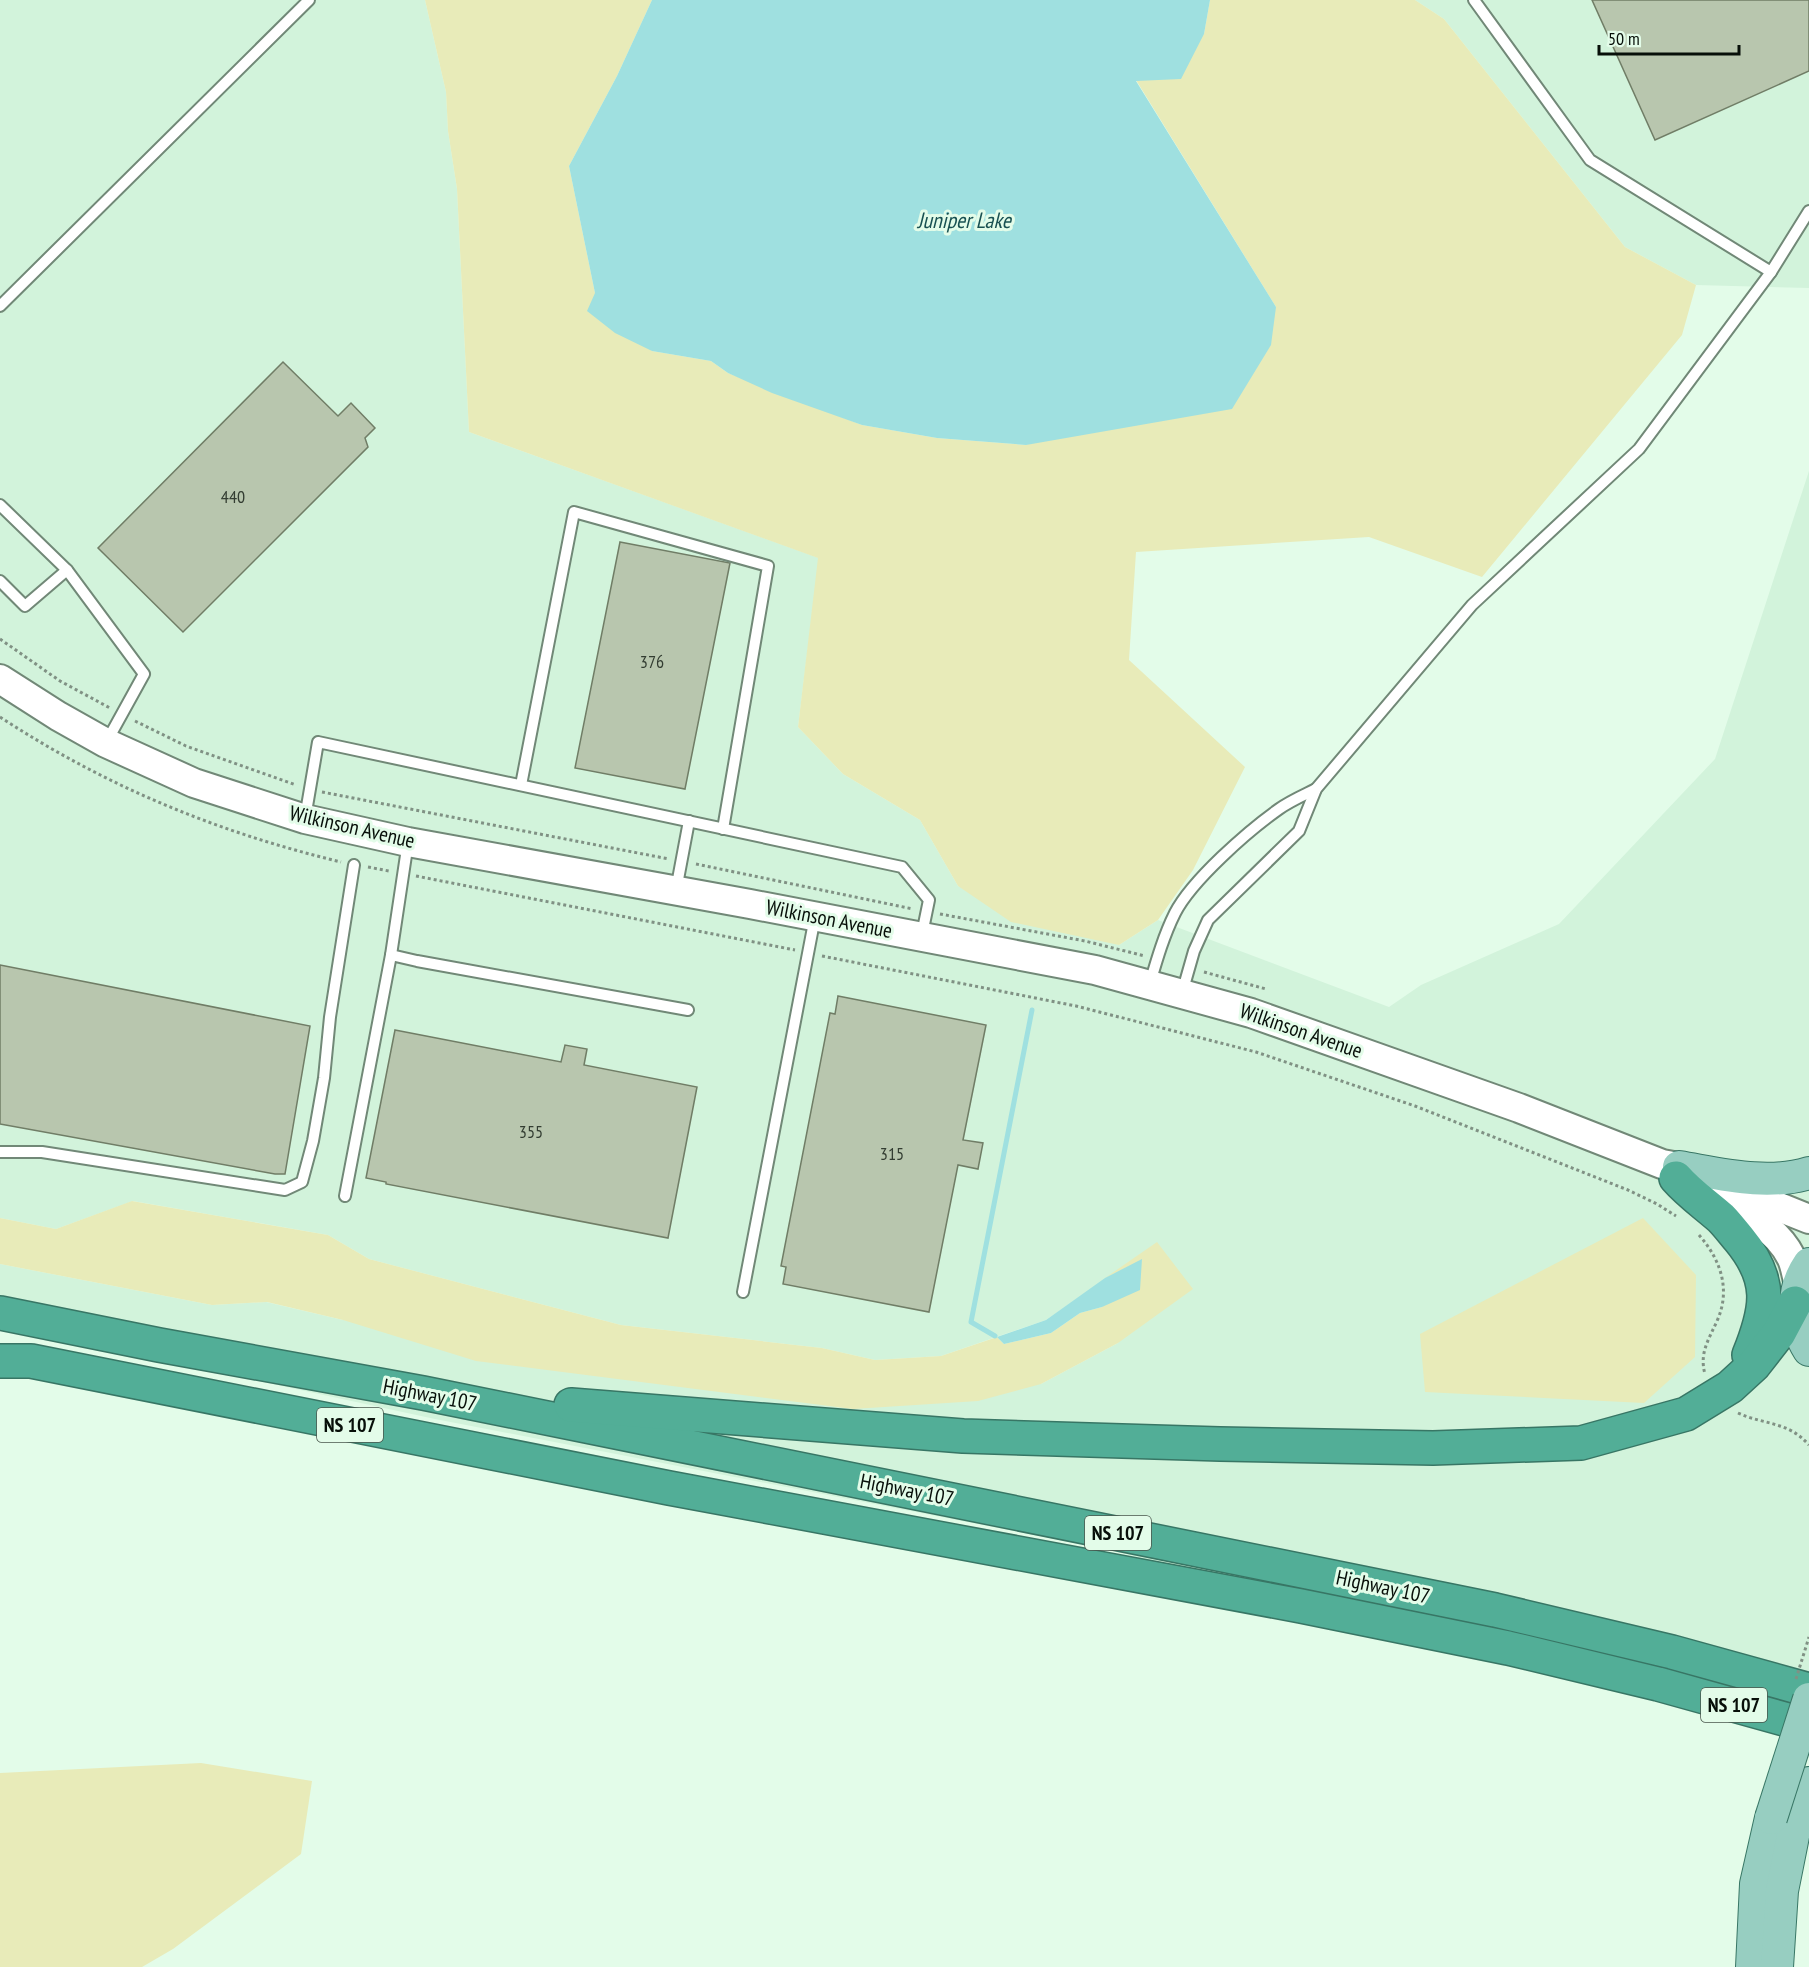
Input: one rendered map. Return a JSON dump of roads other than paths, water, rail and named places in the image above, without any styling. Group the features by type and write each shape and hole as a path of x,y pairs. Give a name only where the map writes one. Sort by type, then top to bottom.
{"highway":[{"path":"1672,1169 1686,1189 1722,1220 1750,1252 1764,1281 1765,1305 1750,1355 1724,1392"},
{"path":"423,1393 963,1436 1433,1448 1581,1443 1686,1414 1724,1392 1754,1365 1779,1333 1801,1284"},
{"name":"Highway 107","path":"0,1313 159,1345 423,1393 1495,1610 1672,1652 1809,1690"},
{"name":"Highway 107","path":"0,1353 16,1361 657,1485 1312,1608 1508,1648 1658,1684 1809,1726"},
{"path":"1658,1684 1809,1735"}],"main road":[{"path":"1672,1169 1744,1178 1809,1173"},
{"path":"1801,1284 1797,1322 1809,1350"},
{"path":"1777,1967 1782,1892 1783,1822 1809,1699"},
{"path":"1752,1967 1756,1884 1783,1822 1809,1783"}],"street":[{"name":"Wilkinson Avenue","path":"0,679 106,743 194,783 305,819 408,842 816,917 924,925 1095,970 1149,970 1186,981 1251,1013 1552,1120 1672,1169 1809,1219"},
{"name":"Wilkinson Avenue","path":"1672,1169 1748,1214 1777,1237 1791,1257 1801,1284"}],"lane":[{"path":"0,306 309,0"},
{"path":"1474,0 1590,160 1772,272"},
{"path":"1186,981 1194,951 1208,920 1299,831 1316,789 1472,605 1639,449 1772,272 1809,210"},
{"path":"0,505 67,570 144,674 106,743"},
{"path":"521,785 573,512 768,566 723,829"},
{"path":"0,581 26,606 67,570"},
{"path":"305,819 318,742 902,867 929,900 924,925"},
{"path":"1149,970 1176,912 1198,881 1235,846 1280,809 1316,789"},
{"path":"676,890 689,821"},
{"path":"345,1196 391,954 408,842"},
{"path":"0,1152 42,1152 285,1190 302,1182 313,1141 324,1078 330,1017 354,865"},
{"path":"743,1292 816,917"},
{"path":"391,954 417,961 688,1010"}],"water":[{"name":"Juniper Lake","path":"652,0 1210,0 1204,34 1181,79 1136,81 1276,307 1271,345 1232,409 1026,445 937,438 862,425 772,393 728,373 711,361 652,351 615,333 587,311 595,293 569,166 617,76"},
{"path":"1142,1259 1140,1290 1102,1307 1080,1313 1051,1333 1004,1344 997,1337 1046,1320 1105,1278"}],"waterway":[{"path":"995,1336 971,1322 1032,1010"}]}
